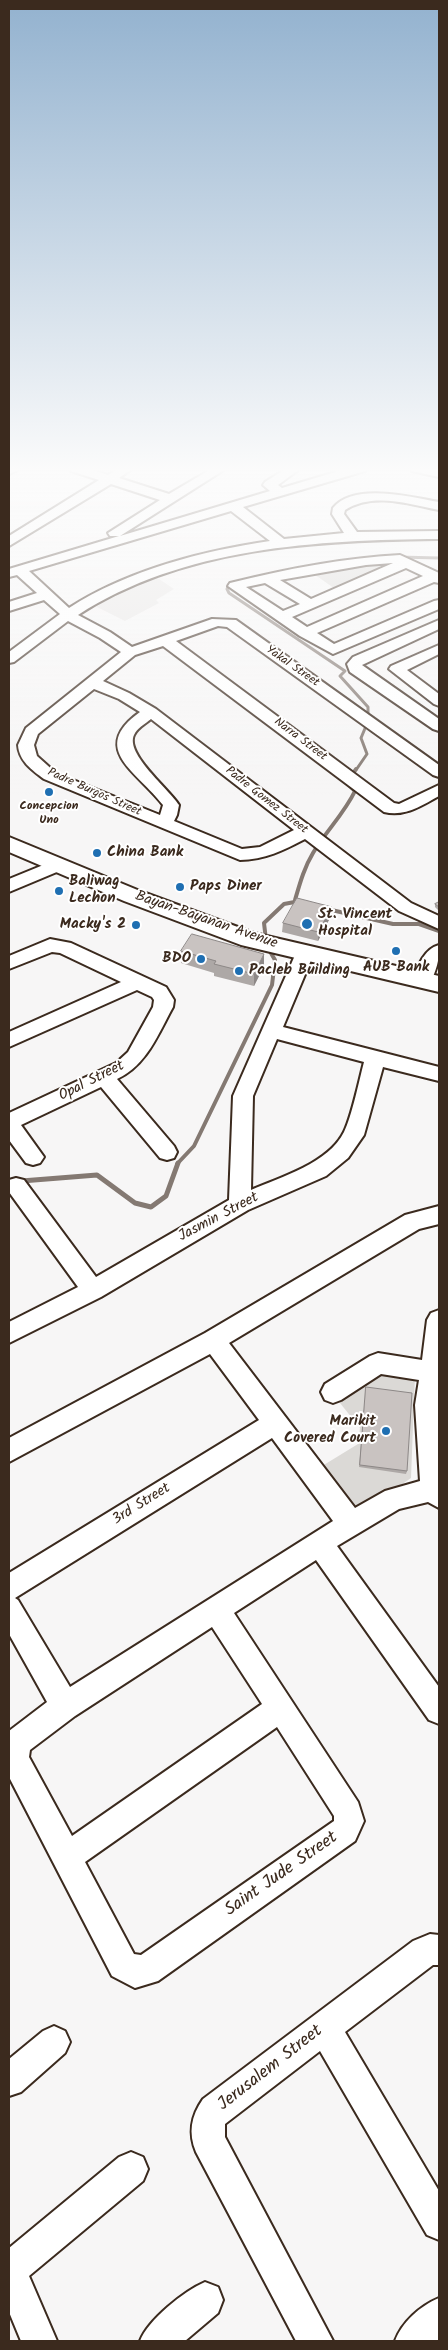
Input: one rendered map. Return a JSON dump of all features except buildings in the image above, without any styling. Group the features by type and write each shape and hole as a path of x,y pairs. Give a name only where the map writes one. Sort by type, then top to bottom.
{"main road":[{"name":"Bayan-Bayanan Avenue","path":"9,844 177,914 250,940 431,982"}],"street":[{"path":"22,578 77,622 105,635 130,652"},
{"path":"9,659 68,615 112,590 145,578"},
{"path":"310,604 267,578 235,586 329,649 337,650 439,604"},
{"path":"316,578 338,592"},
{"path":"281,617 371,578"},
{"path":"305,633 437,578"},
{"path":"9,607 45,595"},
{"name":"Yakal Street","path":"130,652 216,622 230,623 439,772"},
{"path":"439,624 358,660 354,664 355,669 439,726"},
{"name":"Narra Street","path":"166,641 390,808 401,809 439,790"},
{"path":"439,649 396,669 439,701"},
{"name":"Padre Burgos Street","path":"130,652 32,731 27,738 26,750 32,762 50,776 240,854 262,853 306,831"},
{"name":"Padre Gomez Street","path":"91,682 124,696 151,712 405,907 439,923"},
{"path":"425,691 439,684"},
{"path":"151,712 132,724 125,733 122,745 129,757 165,795 171,805 169,815 163,823"},
{"path":"9,886 58,865"},
{"name":"Opal Street","path":"9,963 50,945 64,947 159,992 164,1000 163,1007 135,1057 123,1068 9,1124"},
{"path":"431,982 428,964 439,951"},
{"path":"240,1204 243,1096 305,953"},
{"path":"9,1040 137,982"},
{"path":"272,1031 439,1074"},
{"name":"Jasmin Street","path":"9,1333 92,1290 240,1204 319,1170 341,1152 354,1135 375,1058"},
{"path":"104,1077 167,1152"},
{"path":"9,1124 33,1157"},
{"path":"16,1186 92,1290"},
{"path":"9,1451 213,1340 412,1221 439,1215"},
{"path":"216,1610 319,1543 394,1499 437,1491 427,1405 439,1320"},
{"path":"213,1340 352,1524"},
{"path":"334,1392 378,1364 432,1372"},
{"name":"3rd Street","path":"9,1588 276,1423"},
{"path":"319,1543 439,1710"},
{"path":"9,1609 65,1706"},
{"name":"Saint Jude Street","path":"216,1610 348,1812 349,1821 345,1831 290,1870 147,1970 135,1972 124,1965 15,1758 14,1749 20,1738 65,1706 216,1610"},
{"path":"66,1858 281,1707"},
{"name":"Jerusalem Street","path":"315,2341 208,2140 209,2119 215,2111 424,1952 430,1949 439,1950"},
{"path":"324,2028 439,2223"},
{"path":"9,2080 54,2042"},
{"path":"40,2341 9,2271 132,2169"},
{"path":"158,2341 205,2300"},
{"path":"413,2341 439,2316"}],"shaded area":[{"path":"154,578 174,589 156,600 159,603 125,621 93,605 122,590"},
{"path":"319,578 367,578 338,591"},
{"path":"381,1370 415,1375 411,1478 352,1519 314,1471 358,1444 360,1428 336,1398"}],"waterway":[{"path":"235,582 229,584 227,589 229,593 345,671 340,676 368,707 368,715"},
{"path":"356,770 367,754 361,738 366,726"},
{"path":"352,775 356,769"},
{"path":"295,900 302,876 310,859 355,791 349,785"},
{"path":"266,940 264,923 284,904 300,901"},
{"path":"327,909 393,924 419,924 439,931"},
{"path":"177,1164 194,1146 272,985 275,960 268,948"},
{"path":"9,1182 97,1175 135,1203 151,1207 166,1196 178,1163"}],"place":[{"name":"Concepcion Uno","path":"49,792"},
{"name":"China Bank","path":"97,853"},
{"name":"Paps Diner","path":"180,887"},
{"name":"Baliwag Lechon","path":"59,891"},
{"name":"St. Vincent Hospital","path":"307,924"},
{"name":"Macky's 2","path":"136,925"},
{"name":"AUB Bank","path":"396,951"},
{"name":"BDO","path":"201,959"},
{"name":"Pacleb Building","path":"239,971"},
{"name":"Marikit Covered Court","path":"386,1431"}]}
